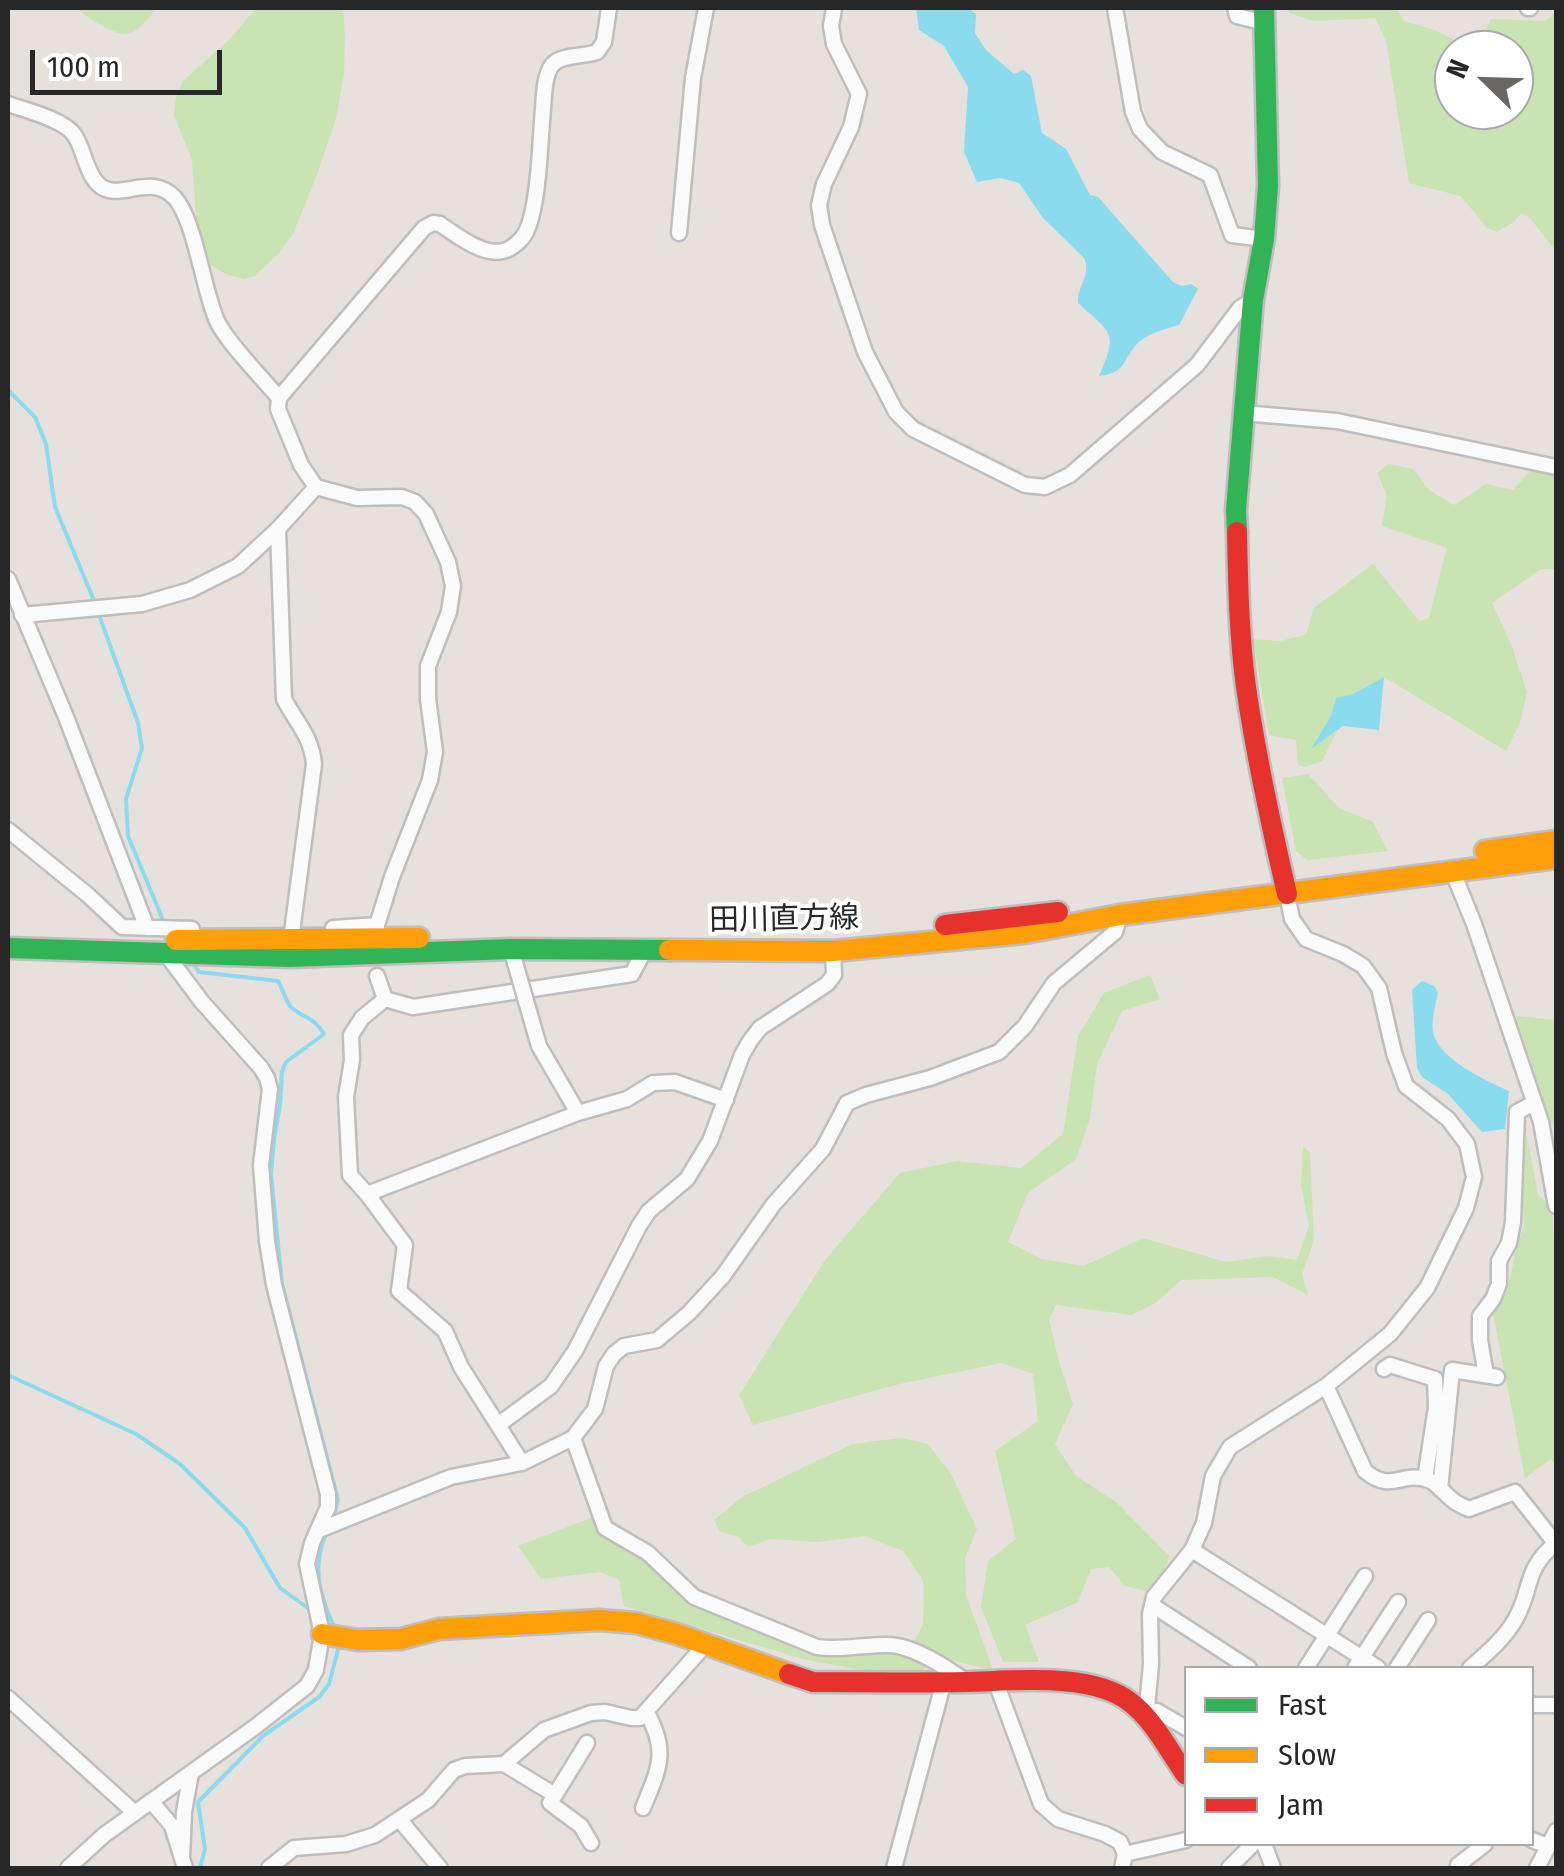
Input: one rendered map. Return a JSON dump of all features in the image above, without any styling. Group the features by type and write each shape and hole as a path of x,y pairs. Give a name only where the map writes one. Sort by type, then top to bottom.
{"main road":[{"path":"1264,15 1268,186 1264,239 1252,300 1236,510 1246,684 1265,799 1285,887"},
{"name":"田川直方線","path":"8,948 290,958 511,950 833,952 1025,933 1556,842"},
{"name":"田川直方線","path":"8,935 159,940 847,936 1556,858"},
{"path":"332,1636 401,1639 440,1629 598,1620 636,1623 813,1682 1066,1682 1101,1688 1152,1714 1184,1771"}],"street":[{"path":"8,830 122,927 377,930 392,878 430,780 435,752 428,666 449,612 453,586 448,562 426,514 414,502 402,497 356,498 316,486 301,465 278,409 279,398 424,228 440,224 481,248 501,252 525,235 533,210 550,68 556,61 597,52 604,42 609,8"},
{"path":"680,233 694,78 706,8"},
{"path":"834,8 834,44 858,94 851,127 824,184 819,205 822,225 865,352 896,412 913,429 1025,485 1045,487 1070,475 1198,365 1240,308 1252,300"},
{"path":"1115,8 1133,112 1140,130 1162,152 1210,175 1232,235 1264,239"},
{"path":"1235,8 1237,16 1264,15"},
{"path":"8,104 68,127 76,136 94,180 103,188 115,191 156,186 178,201 218,325 279,398"},
{"path":"1243,413 1337,421 1556,467"},
{"path":"22,615 142,604 190,590 238,566 316,486"},
{"path":"278,528 284,699 312,747 314,764 292,932"},
{"path":"8,579 148,928"},
{"path":"1452,870 1541,1122 1556,1206"},
{"path":"1184,1727 1152,1714 1150,1614 1154,1597 1192,1550 1204,1523 1213,1476 1230,1447 1326,1386 1390,1334 1427,1288 1466,1208 1474,1177 1467,1144 1448,1118 1406,1086 1378,988 1363,966 1306,939 1292,919 1285,887"},
{"path":"320,1530 451,1477 522,1462 574,1438 595,1410 606,1366 614,1354 624,1346 657,1340 723,1276 774,1205 823,1149 847,1104 999,1052 1025,1026 1054,983 1115,932 1120,915"},
{"path":"511,950 539,1046 578,1113"},
{"path":"385,999 414,1007 632,974 644,951"},
{"path":"498,1425 551,1386 575,1352 649,1211 687,1179 699,1161 750,1041 760,1028 827,984 834,975 833,952"},
{"path":"68,1868 104,1835 307,1686 332,1636 307,1564 328,1507 328,1494 274,1284 267,1241 262,1165 270,1089 267,1078 166,954"},
{"path":"377,976 385,999"},
{"path":"385,999 362,1018 351,1035 346,1098 350,1175 405,1245 400,1291 444,1332 462,1368 522,1462"},
{"path":"367,1194 578,1113 627,1099 653,1083 675,1082 726,1100"},
{"path":"1440,1489 1452,1370 1491,1376 1480,1340 1480,1316 1499,1284 1499,1261 1513,1222 1517,1112 1534,1103"},
{"path":"1384,1369 1390,1365 1434,1379 1436,1407 1426,1480"},
{"path":"1326,1386 1365,1471 1385,1483 1414,1478 1432,1480 1455,1503 1468,1509 1515,1492 1556,1543 1540,1557 1516,1619 1472,1666"},
{"path":"574,1438 605,1528 648,1552 694,1597 817,1647 832,1650 892,1644 939,1662 968,1682"},
{"path":"1192,1550 1327,1634 1358,1663 1398,1602"},
{"path":"1307,1666 1364,1576"},
{"path":"1152,1605 1245,1666"},
{"path":"1398,1666 1428,1620"},
{"path":"504,1764 544,1730 591,1713 640,1718 706,1644"},
{"path":"995,1680 1041,1804 1058,1819 1114,1838 1120,1842 1124,1861 1184,1841"},
{"path":"897,1868 944,1681"},
{"path":"8,1698 135,1813"},
{"path":"642,1808 660,1765 660,1745 646,1711"},
{"path":"586,1743 550,1803 581,1826 592,1842"},
{"path":"269,1868 294,1848 346,1844 375,1835 428,1800 454,1770 465,1766 504,1764 555,1795"},
{"path":"184,1863 184,1812 191,1773"},
{"path":"151,1801 172,1826 184,1863"},
{"path":"399,1819 440,1868"},
{"path":"1537,1868 1553,1842"},
{"path":"1230,1868 1252,1846"},
{"path":"1458,1865 1482,1846"}],"green space":[{"path":"77,8 157,8 140,27 121,34"},
{"path":"256,8 343,8 344,75 335,122 293,234 255,276 244,279 211,265 198,243 192,160 174,115 176,97 184,80 231,38"},
{"path":"1288,8 1396,8 1404,21 1435,30 1434,130 1534,130 1534,30 1485,30 1491,19 1545,21 1556,12 1556,251 1529,217 1521,213 1497,232 1487,228 1461,196 1409,183 1386,41 1375,18 1314,21 1289,13"},
{"path":"1389,464 1413,469 1429,490 1454,505 1486,484 1513,490 1532,469 1556,475 1556,569 1541,569 1492,603 1527,692 1520,723 1506,751 1384,677 1355,693 1336,698 1331,716 1313,746 1337,731 1322,761 1304,767 1298,765 1296,740 1269,735 1253,639 1280,641 1306,635 1314,608 1373,564 1419,621 1429,618 1447,548 1382,526 1387,495 1377,473"},
{"path":"1308,774 1339,808 1373,822 1388,851 1307,860 1296,851 1282,778"},
{"path":"1150,975 1160,999 1122,1011 1097,1064 1090,1119 1076,1159 1028,1193 1008,1242 1041,1259 1084,1266 1143,1238 1226,1262 1268,1256 1297,1260 1309,1226 1301,1185 1303,1146 1310,1153 1314,1240 1302,1274 1308,1295 1273,1277 1181,1280 1157,1302 1132,1315 1056,1305 1049,1320 1073,1404 1055,1444 1076,1476 1116,1502 1170,1557 1159,1578 1146,1591 1125,1586 1109,1567 1091,1569 1078,1602 1025,1625 1039,1662 1003,1662 981,1607 988,1561 1016,1539 995,1451 1038,1421 1033,1374 1001,1363 895,1385 753,1425 739,1395 825,1260 900,1173 957,1161 1021,1168 1063,1134 1078,1036 1104,993"},
{"path":"1516,1016 1556,1020 1556,1124 1551,1125"},
{"path":"1527,1136 1538,1195 1552,1207 1556,1467 1551,1459 1525,1478 1493,1313 1508,1289 1524,1225 1519,1137"},
{"path":"901,1438 928,1444 951,1474 977,1529 965,1558 966,1595 993,1670 916,1649 915,1639 923,1625 924,1588 922,1578 903,1551 865,1536 817,1542 769,1539 750,1547 739,1537 719,1531 714,1520 742,1497 852,1444"},
{"path":"596,1516 692,1601 817,1651 889,1648 926,1663 923,1673 860,1670 803,1659 624,1606 619,1580 600,1572 541,1579 518,1546"}],"water":[{"path":"916,8 968,8 976,14 975,33 986,50 1014,74 1023,70 1031,76 1042,133 1066,149 1090,195 1098,197 1173,282 1198,289 1179,325 1144,338 1114,372 1099,376 1109,350 1108,334 1078,303 1086,270 1084,258 1043,218 1019,183 1000,178 977,182 964,152 968,87 944,46 919,30"},
{"path":"1384,677 1379,730 1343,726 1311,749 1331,716 1336,698 1355,693"},
{"path":"1422,981 1438,992 1433,1032 1444,1052 1509,1091 1505,1129 1482,1132 1448,1094 1422,1077 1417,1068 1412,990"}],"waterway":[{"path":"8,390 35,417 46,444 55,507 95,603"},
{"path":"98,612 138,723 142,748 126,799 128,836 165,925"},
{"path":"194,965 199,972 278,981 290,1006 316,1023 324,1034 286,1062 282,1072 271,1175 282,1284 338,1500 333,1518"},
{"path":"8,1375 136,1434 180,1464 245,1528 280,1588 312,1611"},
{"path":"327,1531 318,1568 324,1603 334,1627"},
{"path":"200,1868 205,1849 198,1802 263,1736 319,1697 329,1684 339,1646"}],"traffic: fast":[{"path":"1237,532 1253,300 1268,186 1264,8"},
{"path":"8,948 290,957 511,949 669,950"}],"traffic: slow":[{"path":"1485,851 1556,841"},
{"path":"669,950 833,951 1025,933 1120,915 1556,858"},
{"path":"176,940 419,938"},
{"path":"322,1634 358,1640 401,1639 439,1629 599,1620 636,1623 789,1674"}],"traffic: jam":[{"path":"1237,532 1246,687 1287,894"},
{"path":"945,925 1058,912"},
{"path":"789,1674 813,1682 1028,1680 1095,1686 1114,1692 1139,1709 1184,1772"}]}
